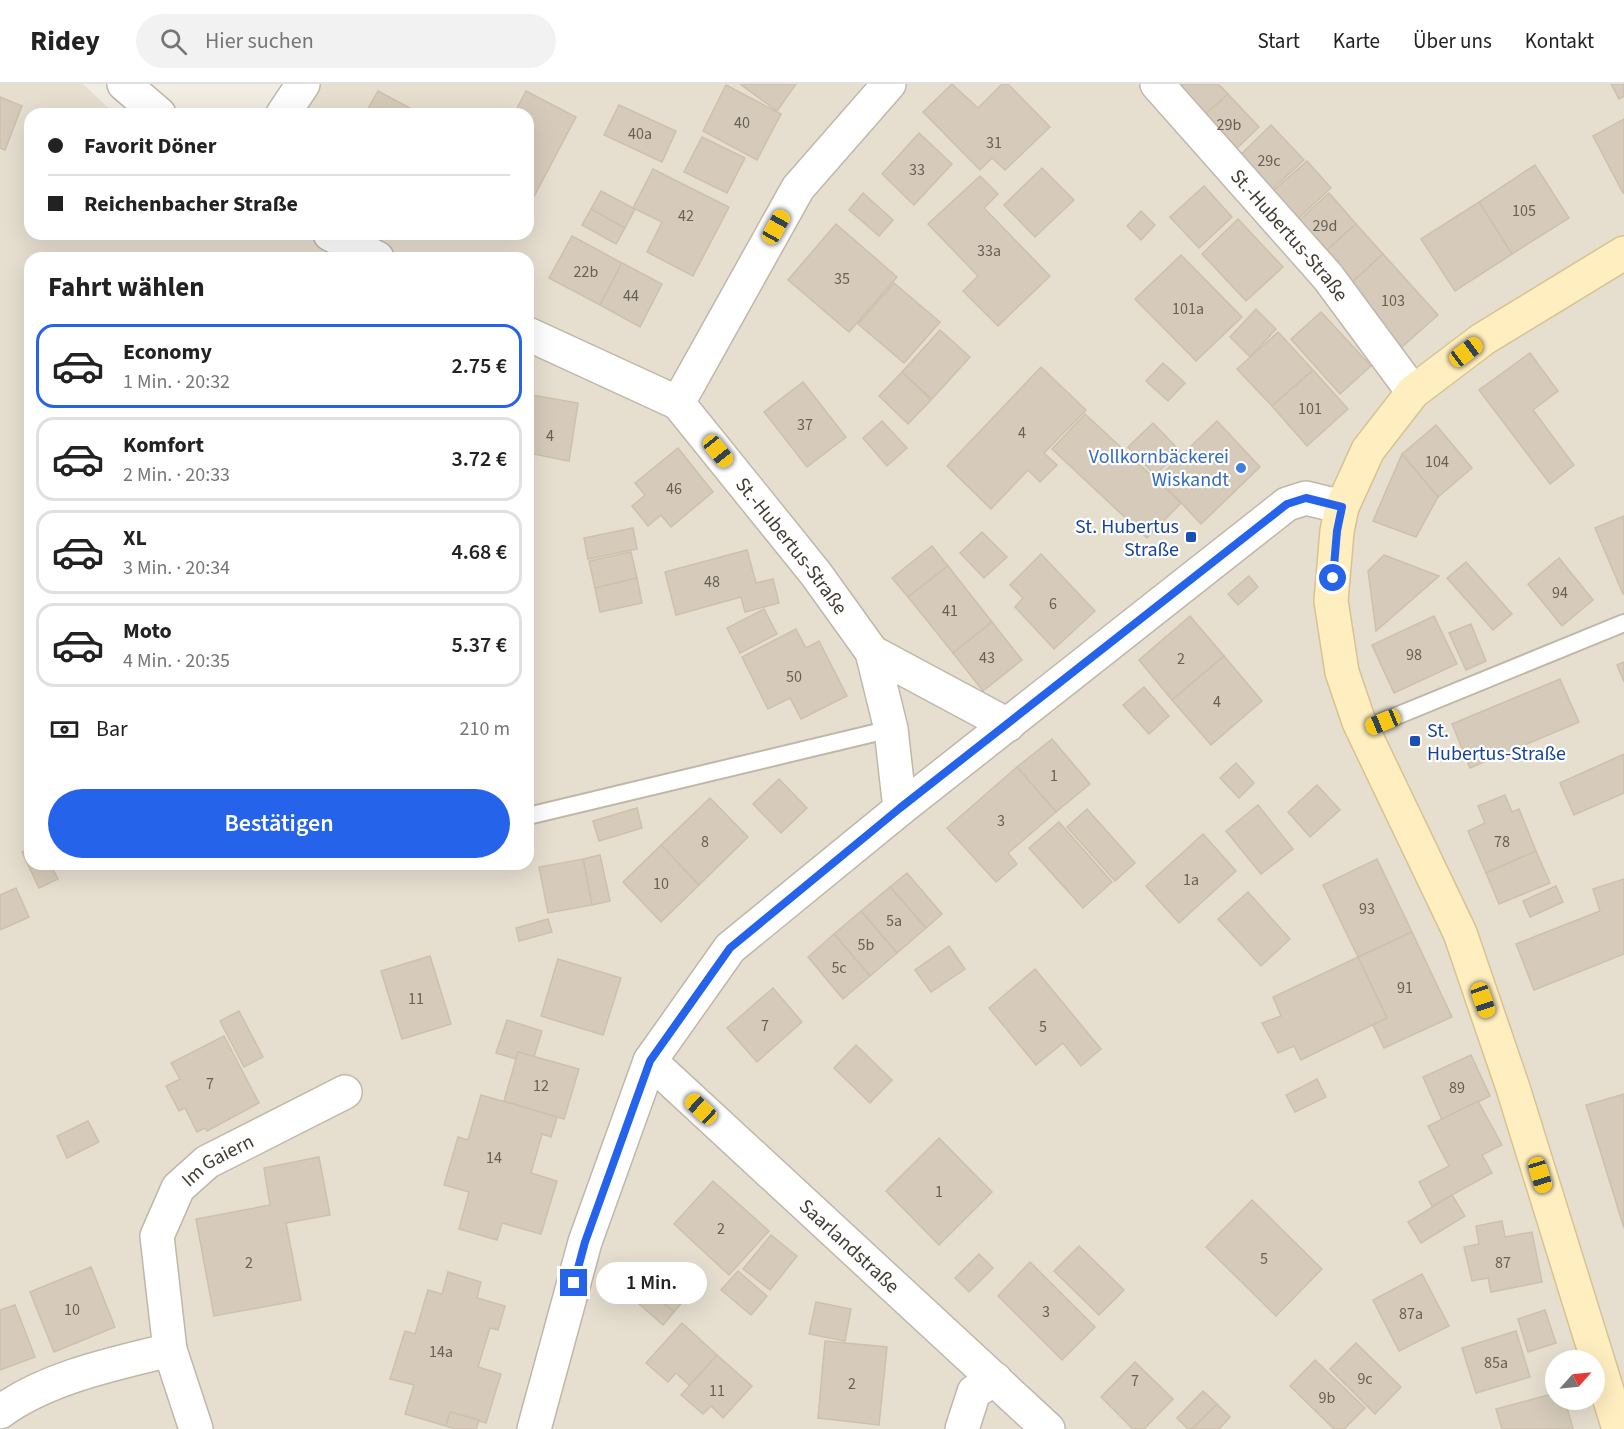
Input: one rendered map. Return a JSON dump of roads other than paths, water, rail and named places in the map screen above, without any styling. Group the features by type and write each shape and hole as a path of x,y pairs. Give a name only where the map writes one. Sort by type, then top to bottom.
{"main road":[{"path":"1619,1429 1513,1088 1460,933 1362,730 1342,672 1331,601 1337,531 1342,507 1368,450 1413,392 1483,339 1624,253"}],"street":[{"path":"124,84 152,108"},
{"path":"287,108 303,84"},
{"path":"534,337 678,403 798,188 889,84"},
{"name":"St.-Hubertus-Straße","path":"1157,84 1328,278 1413,392"},
{"path":"342,240 365,252"},
{"name":"St.-Hubertus-Straße","path":"678,403 816,574 872,652 891,729 900,808"},
{"path":"534,1429 585,1242 650,1061 730,948 900,808 1287,504 1306,498 1342,507"},
{"name":"St.-Hubertus-Straße","path":"872,652 1008,725"},
{"name":"Saarlandstraße","path":"650,1061 1048,1429"},
{"name":"Im Gaiern","path":"196,1429 171,1350 157,1236 178,1188 207,1162 345,1092"},
{"path":"0,1412 11,1403 80,1372 171,1350"},
{"path":"962,1429 974,1392 995,1379"}],"lane":[{"path":"1362,730 1624,623"},
{"path":"534,815 891,729"}],"place":[{"name":"Vollkornbäckerei Wiskandt","path":"1241,468"},
{"name":"St. Hubertus Straße","path":"1191,537"},
{"name":"St. Hubertus-Straße","path":"1415,741"}]}
